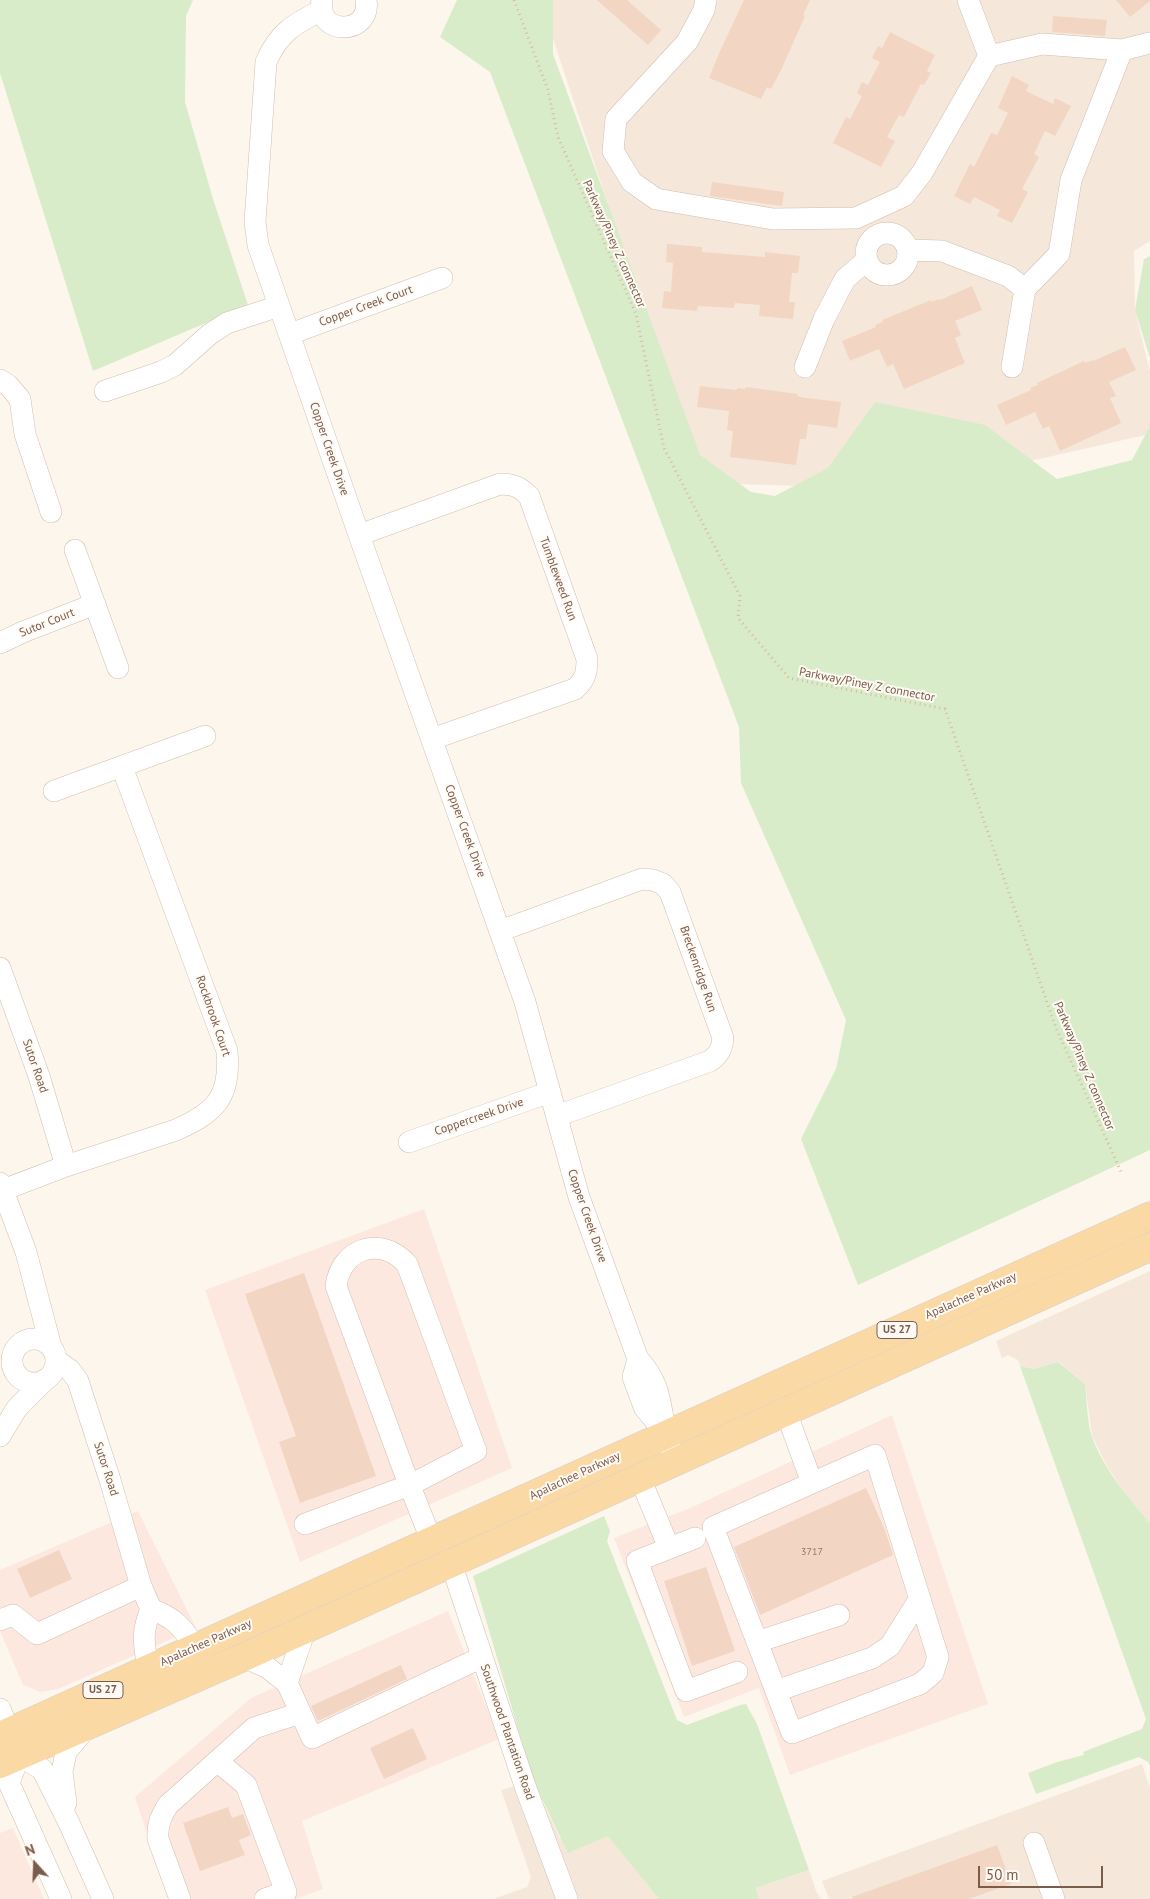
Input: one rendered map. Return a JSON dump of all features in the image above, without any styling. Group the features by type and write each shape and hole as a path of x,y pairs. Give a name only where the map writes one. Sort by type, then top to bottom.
{"main road":[{"path":"1139,1221 1144,1250"},
{"name":"Apalachee Parkway","path":"6,1739 148,1669 1139,1221"},
{"name":"US 27","path":"6,1739 90,1724 305,1630 1144,1250"},
{"path":"451,1564 451,1546 468,1525"},
{"path":"416,1579 432,1557 432,1542"}],"street":[{"name":"Copper Creek Drive","path":"366,0 366,10 358,22 345,28 331,24 326,19 322,5 296,23 273,46 265,67 255,222 261,257 290,334 359,535 525,1002 579,1197 638,1358 650,1372 661,1400 666,1435 676,1462"},
{"path":"706,0 704,10 687,42 616,120 613,151 632,182 656,198 773,219 856,218 904,196 916,180 989,56 1042,44 1122,50 1150,43"},
{"path":"968,0 989,56"},
{"path":"1012,367 1025,289 1059,254 1072,180 1122,50"},
{"path":"869,211 881,234"},
{"path":"881,234 895,234 901,238 908,250 907,264 896,274 881,275 875,272 867,260 867,247 870,242 881,234"},
{"path":"908,250 942,252 1008,276 1025,289"},
{"path":"805,366 824,319 845,279 867,260"},
{"name":"Copper Creek Court","path":"290,334 442,278"},
{"path":"105,391 161,372 175,365 210,334 227,323 279,306"},
{"path":"0,380 8,385 20,399 25,434 51,512"},
{"name":"Tumbleweed Run","path":"359,535 500,484 511,484 521,488 529,496 587,659 587,672 583,682 575,689 432,740"},
{"path":"75,550 118,668"},
{"name":"Sutor Court","path":"0,643 95,604"},
{"path":"54,792 205,736"},
{"name":"Rockbrook Court","path":"1,1187 176,1130 192,1122 220,1100 228,1076 227,1051 122,767"},
{"name":"Breckenridge Run","path":"500,931 642,880 653,880 663,884 670,892 683,923 723,1038 722,1048 717,1056 710,1061 556,1116"},
{"name":"Sutor Road","path":"0,968 39,1076 66,1166"},
{"name":"Coppercreek Drive","path":"409,1142 550,1092"},
{"path":"1,1187 26,1252 39,1305 54,1353 55,1368 17,1408 1,1434"},
{"path":"306,1524 410,1485 476,1451 407,1264 391,1251 376,1248 367,1248 347,1260 339,1272 336,1286 410,1485 432,1542"},
{"path":"24,1342 32,1317 39,1305"},
{"path":"1,1434 11,1400 14,1369 13,1355 16,1349 24,1342 40,1339 54,1353"},
{"name":"Sutor Road","path":"54,1353 78,1382 110,1480 141,1586 151,1609"},
{"path":"14,1369 24,1380 39,1382 46,1379"},
{"path":"786,1412 812,1483"},
{"path":"875,1455 938,1657 933,1673 920,1684 792,1733 713,1527 812,1483 875,1455"},
{"path":"640,1478 669,1548"},
{"path":"695,1538 637,1561 686,1691 737,1672"},
{"name":"Southwood Plantation Road","path":"451,1564 525,1786 568,1899"},
{"path":"0,1620 13,1615 37,1634 141,1586"},
{"path":"776,1691 872,1658 890,1646 920,1598"},
{"path":"148,1669 144,1643 144,1626 151,1609 168,1616 181,1626 196,1648"},
{"path":"757,1642 839,1614"},
{"path":"287,1683 305,1630"},
{"path":"244,1657 268,1668 287,1683 312,1738 482,1657"},
{"path":"180,1899 158,1839 157,1829 160,1817 168,1805 254,1728 300,1713"},
{"path":"69,1823 62,1772 66,1752 90,1724"},
{"path":"6,1739 9,1783 61,1899"},
{"path":"6,1739 42,1769 69,1823 103,1899"},
{"path":"217,1761 246,1785 286,1892 265,1899"},
{"path":"0,1800 20,1810"},
{"path":"1034,1843 1054,1899"}],"path":[{"name":"Parkway/Piney Z connector","path":"514,0 548,90 558,137 636,314 664,448 740,596 738,618 789,678 945,709 1056,1028 1122,1174"}],"shaded area":[{"path":"540,0 1150,0 1150,241 1134,251 1135,310 1150,372 1150,434 906,489 701,483"},
{"path":"424,1209 512,1468 300,1562 205,1290"},
{"path":"1150,1271 1150,1523 1127,1497 1107,1466 1092,1436 1085,1384 1059,1362 1034,1369 1020,1366 1018,1360 1008,1355 1002,1358 996,1341"},
{"path":"892,1415 988,1704 790,1775 759,1688 684,1717 614,1538 690,1508"},
{"path":"138,1511 196,1628 58,1689 40,1692 23,1685 0,1631 0,1570"},
{"path":"448,1611 499,1739 302,1821 323,1889 296,1899 168,1899 135,1797 251,1698"},
{"path":"1142,1764 1150,1788 1150,1899 829,1899 822,1881"},
{"path":"533,1781 560,1838 608,1835 659,1899 577,1899"},
{"path":"516,1786 558,1899 493,1899 527,1887 531,1877 501,1790"},
{"path":"13,1828 44,1899 0,1899 0,1833"},
{"path":"809,1870 816,1891 821,1899 759,1899 756,1888"}],"green space":[{"path":"0,0 193,0 186,16 185,102 213,199 248,305 93,371 0,73"},
{"path":"457,0 553,0 553,54 700,455 751,492 775,496 828,468 875,402 985,425 1057,479 1132,460 1150,426 1150,1150 858,1285 801,1139 836,1069 846,1020 741,783 739,727 490,72 440,37"},
{"path":"1150,256 1150,358 1135,310 1144,259"},
{"path":"1058,1362 1085,1384 1089,1425 1097,1449 1117,1483 1150,1523 1150,1766 1148,1762 1139,1757 1036,1794 1028,1773 1057,1762 1084,1755 1083,1752 1142,1729 1146,1719 1020,1366 1034,1369"},
{"path":"604,1516 610,1531 607,1541 677,1720 687,1725 746,1704 757,1724 809,1870 756,1888 759,1899 659,1899 608,1836 568,1853 533,1780 473,1576"}],"building":[{"path":"597,0 627,0 661,30 648,45"},
{"path":"744,0 810,0 782,68 771,89 767,87 761,99 709,78"},
{"path":"1116,0 1150,0 1150,1 1130,17"},
{"path":"1053,16 1107,20 1105,36 1052,32"},
{"path":"890,32 935,55 927,71 931,73 924,85 921,84 904,117 899,115 887,137 895,141 881,167 833,143 846,117 850,119 862,96 857,93 862,82 868,85 880,62 872,58 878,46 882,48"},
{"path":"1012,76 1029,85 1026,91 1053,104 1055,98 1071,106 1055,136 1045,131 1034,154 1039,157 1022,189 1028,192 1012,223 997,216 1000,210 974,197 970,204 954,196 970,164 974,167 991,133 997,135 1008,113 998,108"},
{"path":"712,182 784,192 782,206 710,196"},
{"path":"667,244 702,247 702,252 765,257 765,252 800,256 798,273 792,273 789,302 795,302 793,319 759,316 760,305 735,303 734,308 698,306 697,311 662,308 664,291 671,292 673,263 666,262"},
{"path":"972,286 982,310 955,321 961,335 955,338 965,363 904,389 893,364 887,367 879,349 850,361 842,341 876,327 875,325 883,322 882,320 931,300 931,302 940,300"},
{"path":"1125,347 1136,370 1109,382 1116,396 1110,398 1121,423 1060,451 1049,426 1043,429 1035,412 1006,425 997,405 1031,390 1030,388 1038,385 1037,383 1084,361 1085,363 1093,361"},
{"path":"700,386 737,390 737,388 745,389 746,387 798,394 797,396 806,398 841,402 837,428 808,424 806,439 800,439 796,465 730,457 733,431 727,430 729,411 697,407"},
{"path":"304,1273 376,1476 300,1503 279,1442 296,1436 245,1294"},
{"path":"866,1488 885,1530 893,1555 760,1615 734,1547"},
{"path":"59,1550 72,1579 30,1598 17,1569"},
{"path":"706,1567 735,1651 692,1666 664,1581"},
{"path":"401,1665 407,1679 318,1721 311,1706"},
{"path":"413,1728 427,1759 384,1779 370,1748"},
{"path":"228,1807 232,1818 243,1814 251,1835 239,1840 245,1855 200,1871 183,1823"},
{"path":"997,1845 1011,1884 969,1899 852,1899 852,1897"}]}
